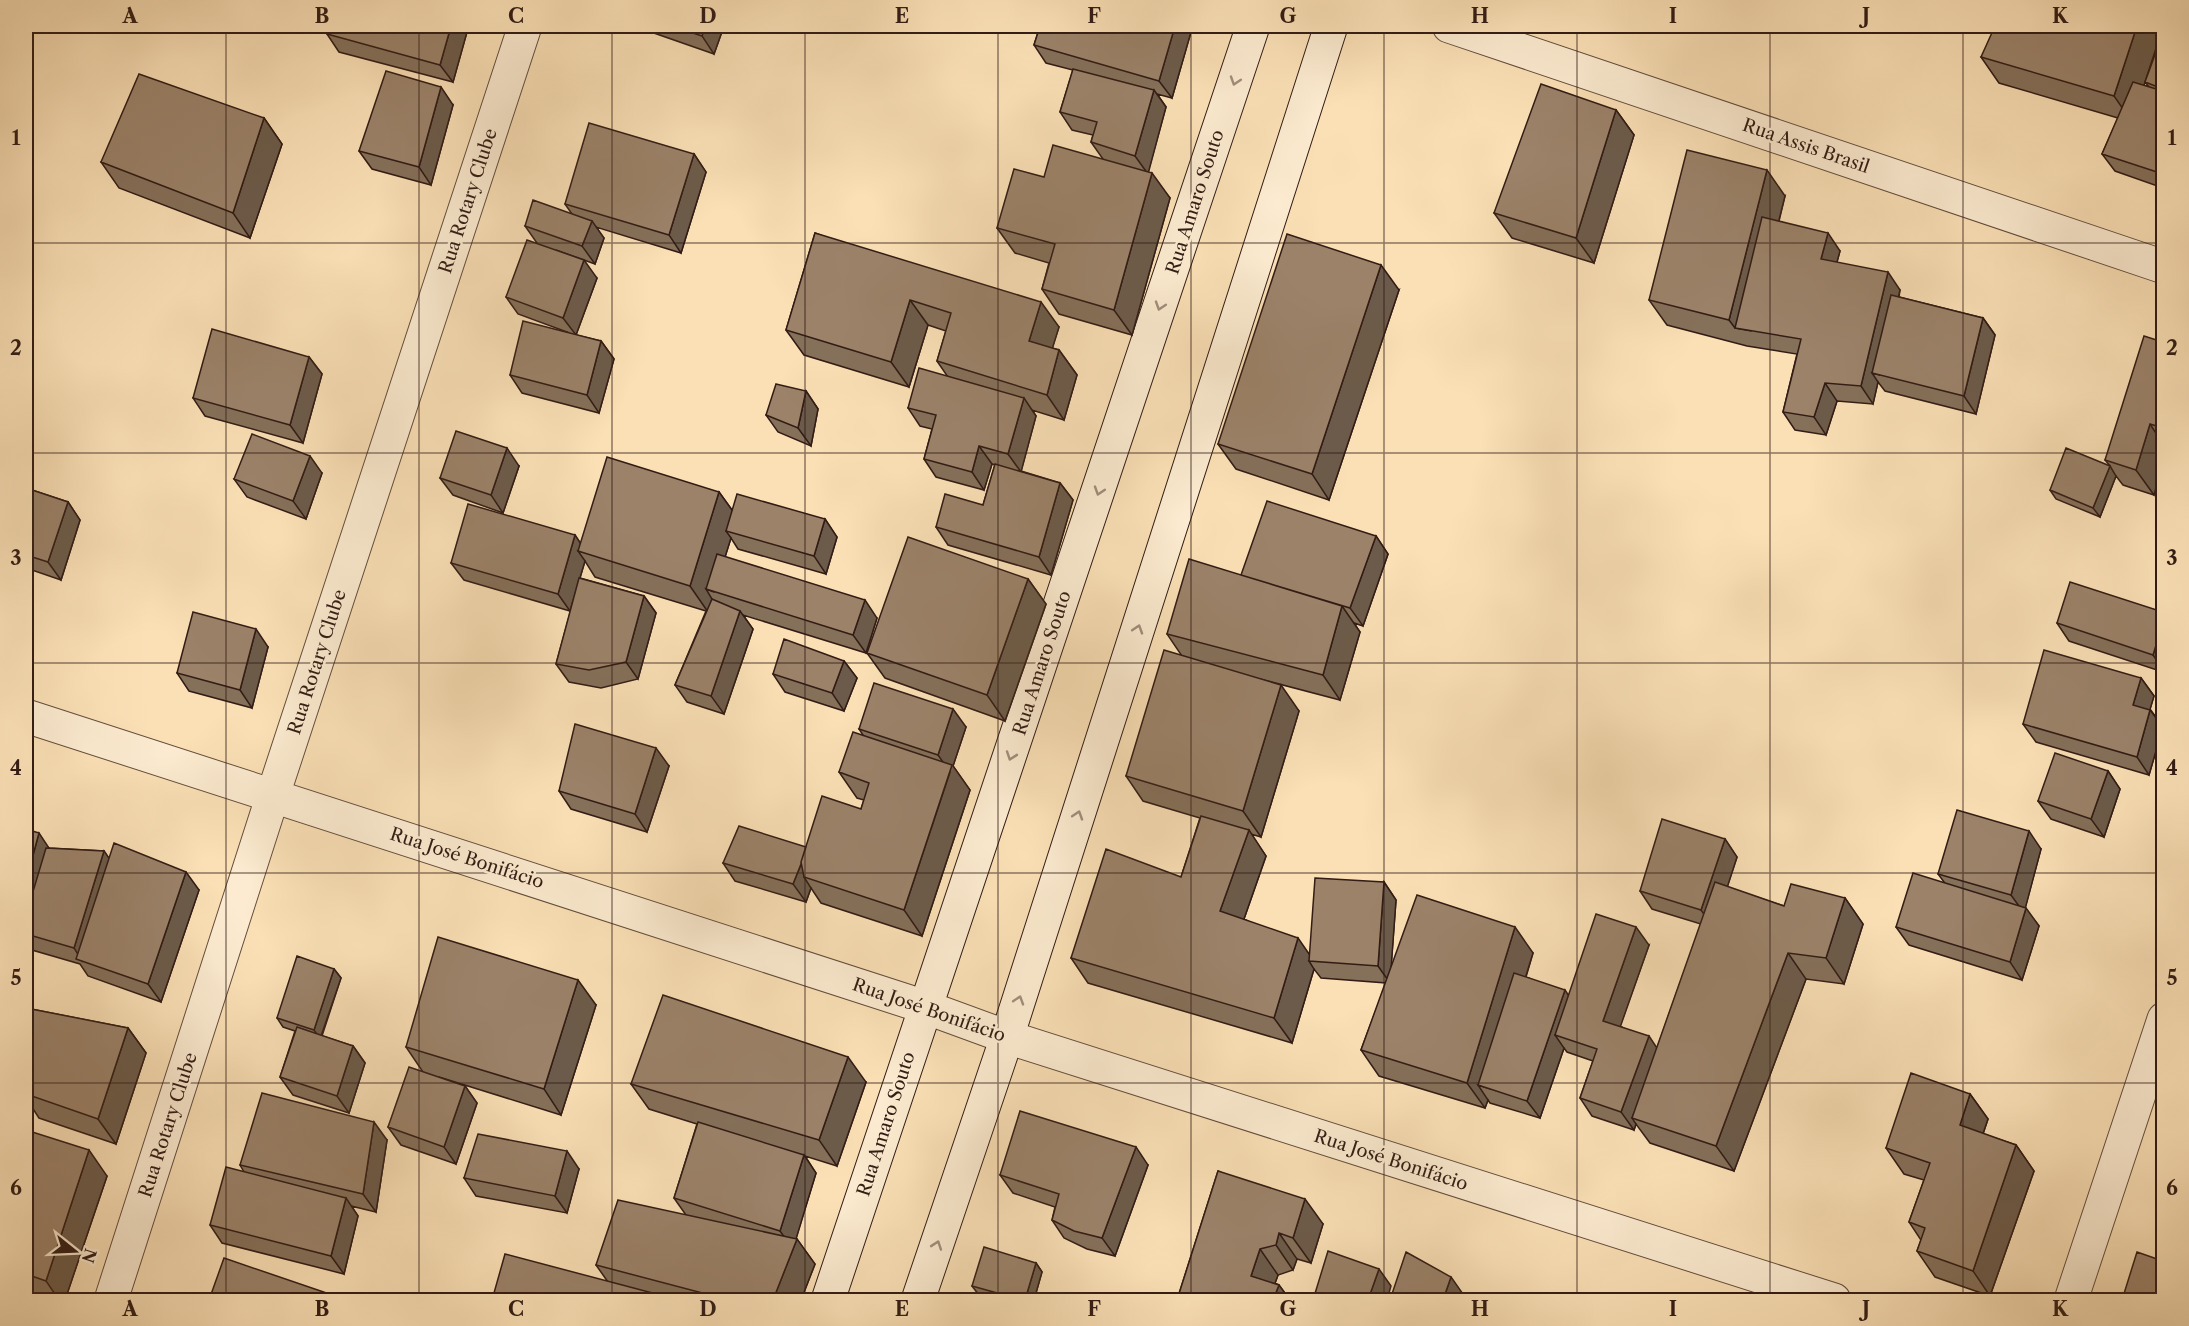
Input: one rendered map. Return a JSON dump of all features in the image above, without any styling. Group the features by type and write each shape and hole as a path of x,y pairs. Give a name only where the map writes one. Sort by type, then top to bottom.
{"street":[{"name":"Rua Rotary Clube","path":"111,1300 273,795 525,26"},
{"name":"Rua Amaro Souto","path":"828,1300 1253,26"},
{"path":"918,1300 1007,1037 1331,26"},
{"name":"Rua Assis Brasil","path":"1449,26 2163,267"},
{"name":"Rua José Bonifácio","path":"26,716 925,1007 1007,1037 1834,1300"},
{"path":"2071,1300 2163,1018"}],"building":[{"path":"329,26 451,26 440,65 327,34"},
{"path":"672,26 705,26 702,36"},
{"path":"1040,26 1175,26 1159,81 1034,45"},
{"path":"1995,26 2137,26 2114,96 1981,57"},
{"path":"2156,26 2163,26 2163,33 2155,30"},
{"path":"2160,41 2163,42 2163,89 2145,82"},
{"path":"1073,69 1154,90 1135,156 1091,142 1097,122 1060,112"},
{"path":"386,71 441,87 419,167 359,151"},
{"path":"139,74 264,118 233,213 101,162"},
{"path":"2133,82 2163,91 2163,158 2160,173 2102,154"},
{"path":"1541,84 1616,110 1576,238 1494,213"},
{"path":"589,123 694,154 669,235 565,204"},
{"path":"1053,145 1152,173 1114,310 1042,289 1055,244 997,228 1014,169 1044,177"},
{"path":"1687,150 1767,170 1729,320 1649,300"},
{"path":"533,200 592,221 582,246 525,226"},
{"path":"1762,217 1828,233 1821,259 1888,272 1861,386 1825,383 1814,417 1783,412 1801,339 1735,328"},
{"path":"815,233 1041,302 1029,341 1059,350 1047,395 937,361 951,313 910,300 891,362 786,330"},
{"path":"1287,234 1381,265 1312,474 1218,444"},
{"path":"527,240 584,260 563,318 506,297"},
{"path":"1891,295 1983,318 1964,396 1872,373"},
{"path":"523,321 601,341 587,395 510,375"},
{"path":"212,329 309,357 290,425 193,398"},
{"path":"2144,336 2163,342 2163,428 2150,424 2136,470 2105,460"},
{"path":"919,368 1024,398 1008,454 979,446 972,472 924,459 936,415 908,408"},
{"path":"776,384 806,391 798,428 766,415"},
{"path":"456,431 507,448 491,495 440,478"},
{"path":"252,434 310,456 293,501 234,479"},
{"path":"2066,448 2110,466 2093,508 2050,490"},
{"path":"607,457 719,492 690,586 578,551"},
{"path":"995,464 1060,483 1039,557 936,527 945,494 983,505"},
{"path":"26,488 68,502 48,562 26,555"},
{"path":"737,494 825,519 814,556 726,531"},
{"path":"1267,501 1376,536 1350,608 1241,575"},
{"path":"468,504 575,535 558,594 451,563"},
{"path":"908,537 1028,579 987,695 867,653"},
{"path":"717,554 865,600 853,635 706,589"},
{"path":"1189,559 1342,606 1323,675 1167,634"},
{"path":"579,578 644,596 626,662 589,670 556,664"},
{"path":"2070,582 2163,612 2163,623 2153,655 2057,623"},
{"path":"712,599 740,611 711,696 675,685"},
{"path":"193,612 256,629 240,690 177,673"},
{"path":"784,639 844,661 832,693 773,674"},
{"path":"1164,650 1281,685 1243,811 1126,776"},
{"path":"2044,650 2141,678 2133,705 2150,710 2137,757 2023,724"},
{"path":"874,683 953,709 938,755 859,729"},
{"path":"575,724 656,748 635,814 559,791"},
{"path":"853,732 952,765 904,910 804,877 801,862 822,796 861,809 869,783 839,772"},
{"path":"2055,753 2108,771 2091,819 2038,801"},
{"path":"1957,810 2029,831 2011,895 1938,874"},
{"path":"1201,816 1249,830 1220,911 1298,938 1274,1018 1071,958 1106,849 1181,877"},
{"path":"1662,819 1725,839 1701,910 1640,891"},
{"path":"739,826 806,847 793,884 723,863"},
{"path":"26,829 39,833 26,881"},
{"path":"114,843 186,872 148,984 76,959"},
{"path":"46,848 104,851 74,948 26,934 26,915"},
{"path":"1913,873 2026,908 2010,962 1896,927"},
{"path":"1315,878 1384,882 1378,966 1309,961"},
{"path":"1715,882 1784,906 1791,884 1845,898 1826,958 1788,953 1716,1146 1632,1118"},
{"path":"1417,895 1515,927 1467,1083 1361,1050"},
{"path":"1596,914 1636,927 1603,1021 1649,1036 1621,1112 1580,1098 1597,1049 1555,1035"},
{"path":"438,937 578,980 544,1089 406,1047"},
{"path":"297,956 334,969 314,1030 277,1018"},
{"path":"1514,973 1565,990 1527,1101 1478,1085"},
{"path":"663,995 848,1057 819,1140 631,1084"},
{"path":"26,1008 128,1028 98,1119 26,1094 26,1085 31,1077 26,1075"},
{"path":"297,1027 353,1046 337,1096 280,1077"},
{"path":"409,1067 465,1086 444,1147 388,1127"},
{"path":"1911,1073 1970,1094 1960,1125 2016,1145 1973,1271 1917,1251 1925,1228 1909,1222 1930,1163 1886,1148"},
{"path":"262,1093 374,1122 363,1194 240,1165"},
{"path":"1020,1111 1136,1147 1102,1238 1074,1231 1052,1220 1059,1194 1000,1175"},
{"path":"698,1122 804,1155 780,1231 674,1198"},
{"path":"26,1130 89,1150 46,1281 26,1274"},
{"path":"478,1134 567,1151 555,1196 464,1178"},
{"path":"226,1167 346,1198 331,1256 210,1225"},
{"path":"1218,1171 1305,1199 1293,1238 1279,1233 1276,1245 1260,1249 1251,1276 1279,1285 1273,1300 1177,1300"},
{"path":"618,1200 797,1239 773,1300 729,1300 596,1265"},
{"path":"2163,1232 2163,1252 2158,1250"},
{"path":"984,1247 1036,1263 1025,1300 972,1286"},
{"path":"1328,1251 1379,1269 1368,1300 1313,1300"},
{"path":"1406,1252 1451,1277 1443,1300 1390,1300"},
{"path":"2137,1252 2163,1261 2163,1300 2122,1300"},
{"path":"505,1254 679,1300 492,1300"},
{"path":"224,1258 347,1300 209,1300"}]}
